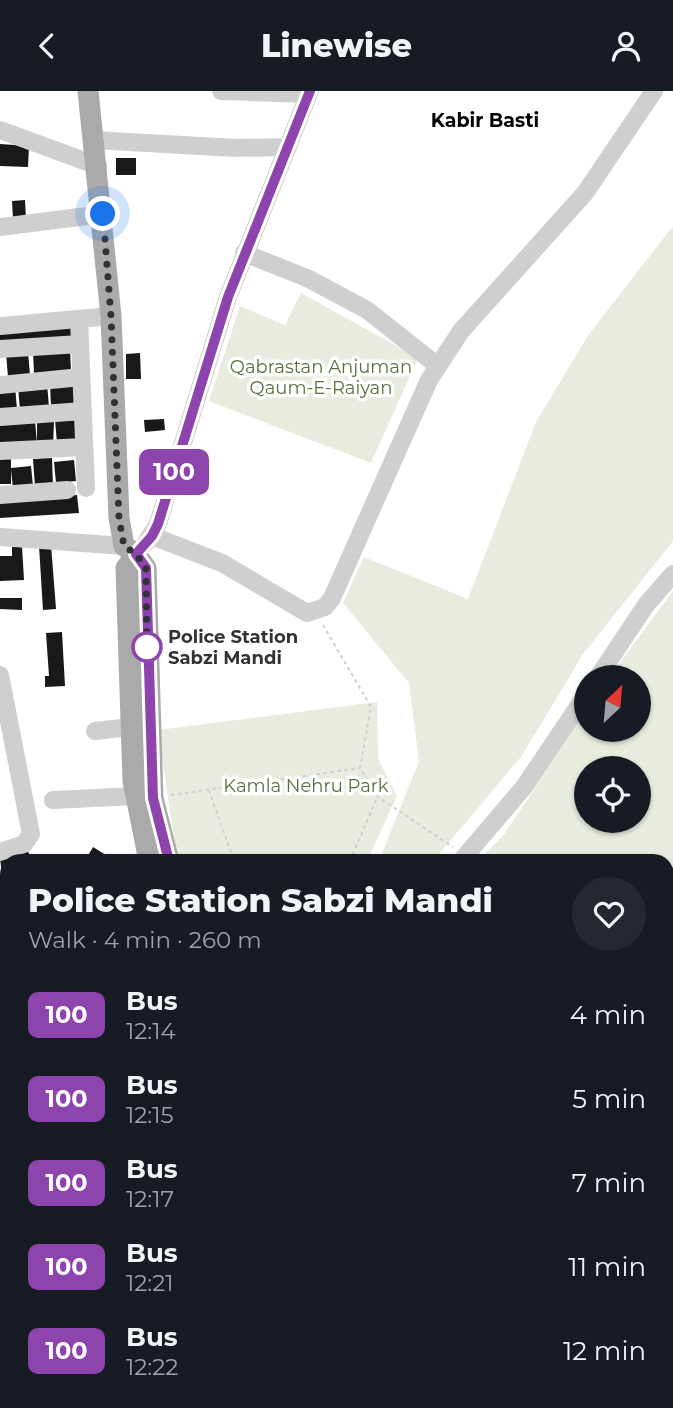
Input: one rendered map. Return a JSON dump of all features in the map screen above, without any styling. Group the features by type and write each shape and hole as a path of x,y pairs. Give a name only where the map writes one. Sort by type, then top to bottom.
{"main road":[{"path":"88,91 103,214 111,316 116,486 130,550 126,568 131,727 145,803 166,854"},
{"path":"130,550 146,568 145,803 149,854"}],"street":[{"path":"0,537 130,550 152,536 244,253 309,93 224,91"},
{"path":"152,536 222,563 307,613 316,612 332,598 429,380 461,331 585,193 654,91"},
{"path":"0,130 98,166"},
{"path":"94,140 236,148 288,147"},
{"path":"0,227 103,214"},
{"path":"244,253 307,278 367,310 438,366"},
{"path":"0,326 111,316"},
{"path":"79,320 86,488"},
{"path":"0,349 80,344"},
{"path":"0,385 81,377"},
{"path":"0,417 83,411"},
{"path":"0,451 84,447"},
{"path":"0,495 67,490"},
{"path":"606,665 646,605 673,574"},
{"path":"0,675 31,834 24,844 0,852"},
{"path":"466,854 524,787 574,713"},
{"path":"95,731 131,727"},
{"path":"53,800 145,803"}],"path":[{"path":"316,612 372,707 360,768 377,797 457,854"},
{"path":"145,803 209,790 360,768"},
{"path":"209,790 232,854"},
{"path":"353,854 377,797"}],"green space":[{"path":"673,226 673,541 574,665 521,757 439,854 382,854 419,761 409,683 343,603 364,557 468,599 536,422 589,334"},
{"name":"Qabrastan Anjuman Qaum-E-Raiyan","path":"301,293 418,358 371,463 209,401 240,306 285,325"},
{"path":"673,591 673,854 485,854 505,833 574,729 574,742 651,742 651,665 618,665"},
{"name":"Kamla Nehru Park","path":"377,702 378,759 397,796 370,854 178,854 158,730"}],"building":[{"path":"0,144 29,146 28,167 0,166"},
{"path":"116,158 136,158 136,175 116,175"},
{"path":"25,200 26,219 13,219 12,201"},
{"path":"76,326 77,340 0,344 0,329"},
{"path":"70,349 71,372 34,374 33,351"},
{"path":"28,352 30,375 8,377 6,353"},
{"path":"140,353 141,379 126,379 126,354"},
{"path":"75,382 76,405 51,406 50,384"},
{"path":"47,383 49,407 20,410 18,386"},
{"path":"15,386 17,409 0,410 0,387"},
{"path":"77,419 79,441 57,443 55,420"},
{"path":"164,419 165,430 145,432 144,420"},
{"path":"35,420 37,444 37,422 54,422 53,448 0,450 0,423"},
{"path":"0,457 11,457 11,468 31,466 33,486 13,488 11,470 11,484 0,484"},
{"path":"52,458 53,486 35,487 33,459"},
{"path":"74,460 76,481 56,483 54,462"},
{"path":"77,495 79,513 0,518 0,501"},
{"path":"51,545 56,609 43,610 39,546"},
{"path":"22,546 24,580 0,581 0,556 12,556 12,547"},
{"path":"0,598 22,598 22,610 0,609"},
{"path":"62,632 65,686 45,687 45,676 49,676 46,633"},
{"path":"93,847 104,854 89,854"},
{"path":"27,849 29,854 14,854"}],"bus line":[{"name":"100","path":"167,854 153,798 146,568 136,554 152,536 158,524 228,297 310,91"}],"place":[{"name":"Police Station Sabzi Mandi","path":"147,647"}],"district":[{"name":"Kabir Basti","path":"485,120"}],"route":[{"path":"103,214 111,316 119,518 124,546 136,554 146,568 147,650 147,647"}]}
